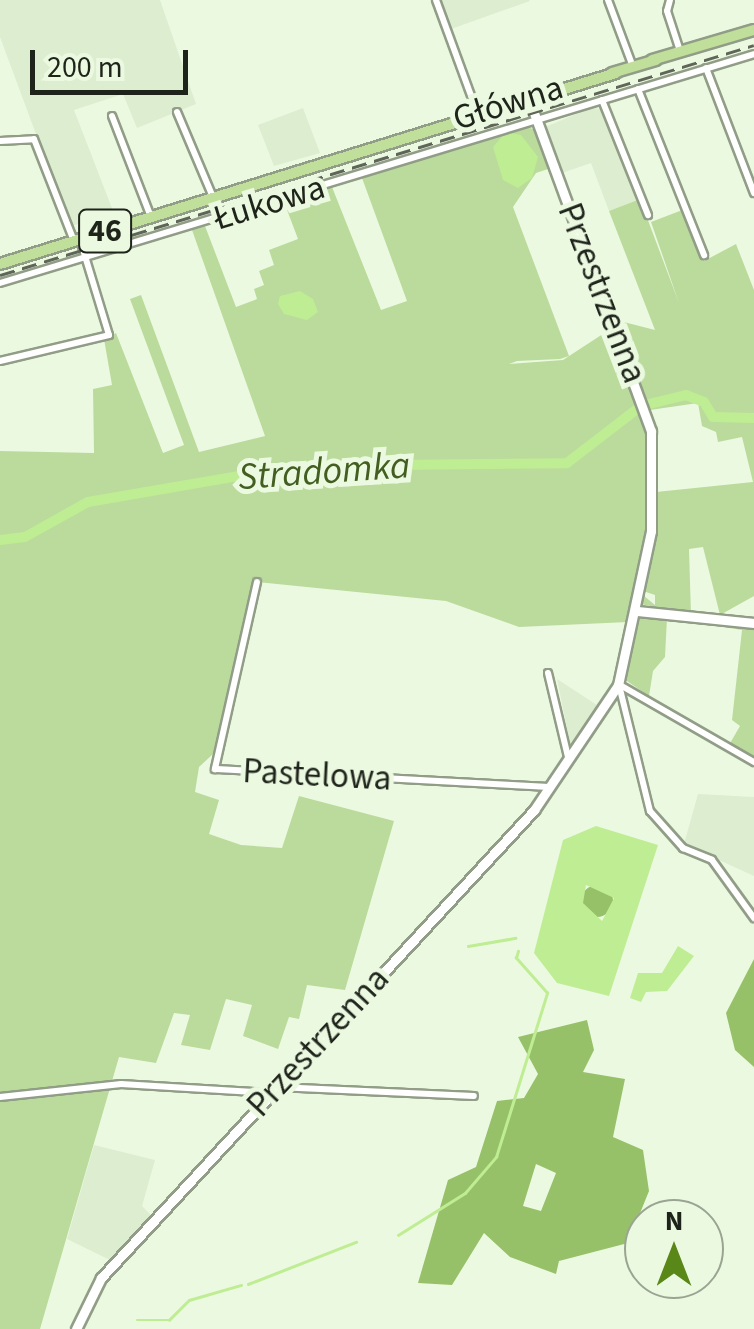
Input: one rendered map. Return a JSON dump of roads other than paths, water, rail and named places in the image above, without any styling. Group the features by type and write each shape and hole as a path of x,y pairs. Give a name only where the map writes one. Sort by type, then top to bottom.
{"main road":[{"name":"Główna","path":"402,138 476,112 754,30"},
{"name":"Główna","path":"0,263 149,212 516,106 616,72"},
{"name":"Główna","path":"0,263 211,196"}],"street":[{"path":"436,0 476,112"},
{"path":"608,0 633,68"},
{"path":"670,0 667,10 681,52"},
{"name":"Łukowa","path":"0,283 538,123 754,54"},
{"path":"706,68 754,194"},
{"path":"638,89 704,255"},
{"path":"516,106 533,110 544,97"},
{"path":"602,100 648,215"},
{"name":"Przestrzenna","path":"76,1329 101,1278 552,787 618,684 637,610 653,502 648,414 533,110"},
{"path":"178,112 211,196"},
{"path":"112,116 149,212"},
{"path":"0,141 34,139 86,259 109,335 0,362"},
{"name":"Główna","path":"76,240 187,206"},
{"name":"Pastelowa","path":"257,582 215,768 552,787"},
{"path":"637,610 754,623"},
{"path":"548,673 569,761"},
{"path":"618,684 754,762"},
{"path":"618,684 650,812 683,848 712,860 754,918"},
{"path":"0,1097 121,1084 474,1096"}],"waterway":[{"name":"Stradomka","path":"645,405 686,395 704,402 713,417 754,418"},
{"name":"Stradomka","path":"0,540 25,537 88,502 297,466 567,463 641,406"},
{"path":"468,946 515,938"},
{"path":"398,1235 465,1193 496,1157 547,993 516,958 518,951"},
{"path":"248,1284 356,1242"},
{"path":"137,1320 169,1320 189,1300 241,1285"}],"railway":[{"path":"0,275 754,45"}]}
